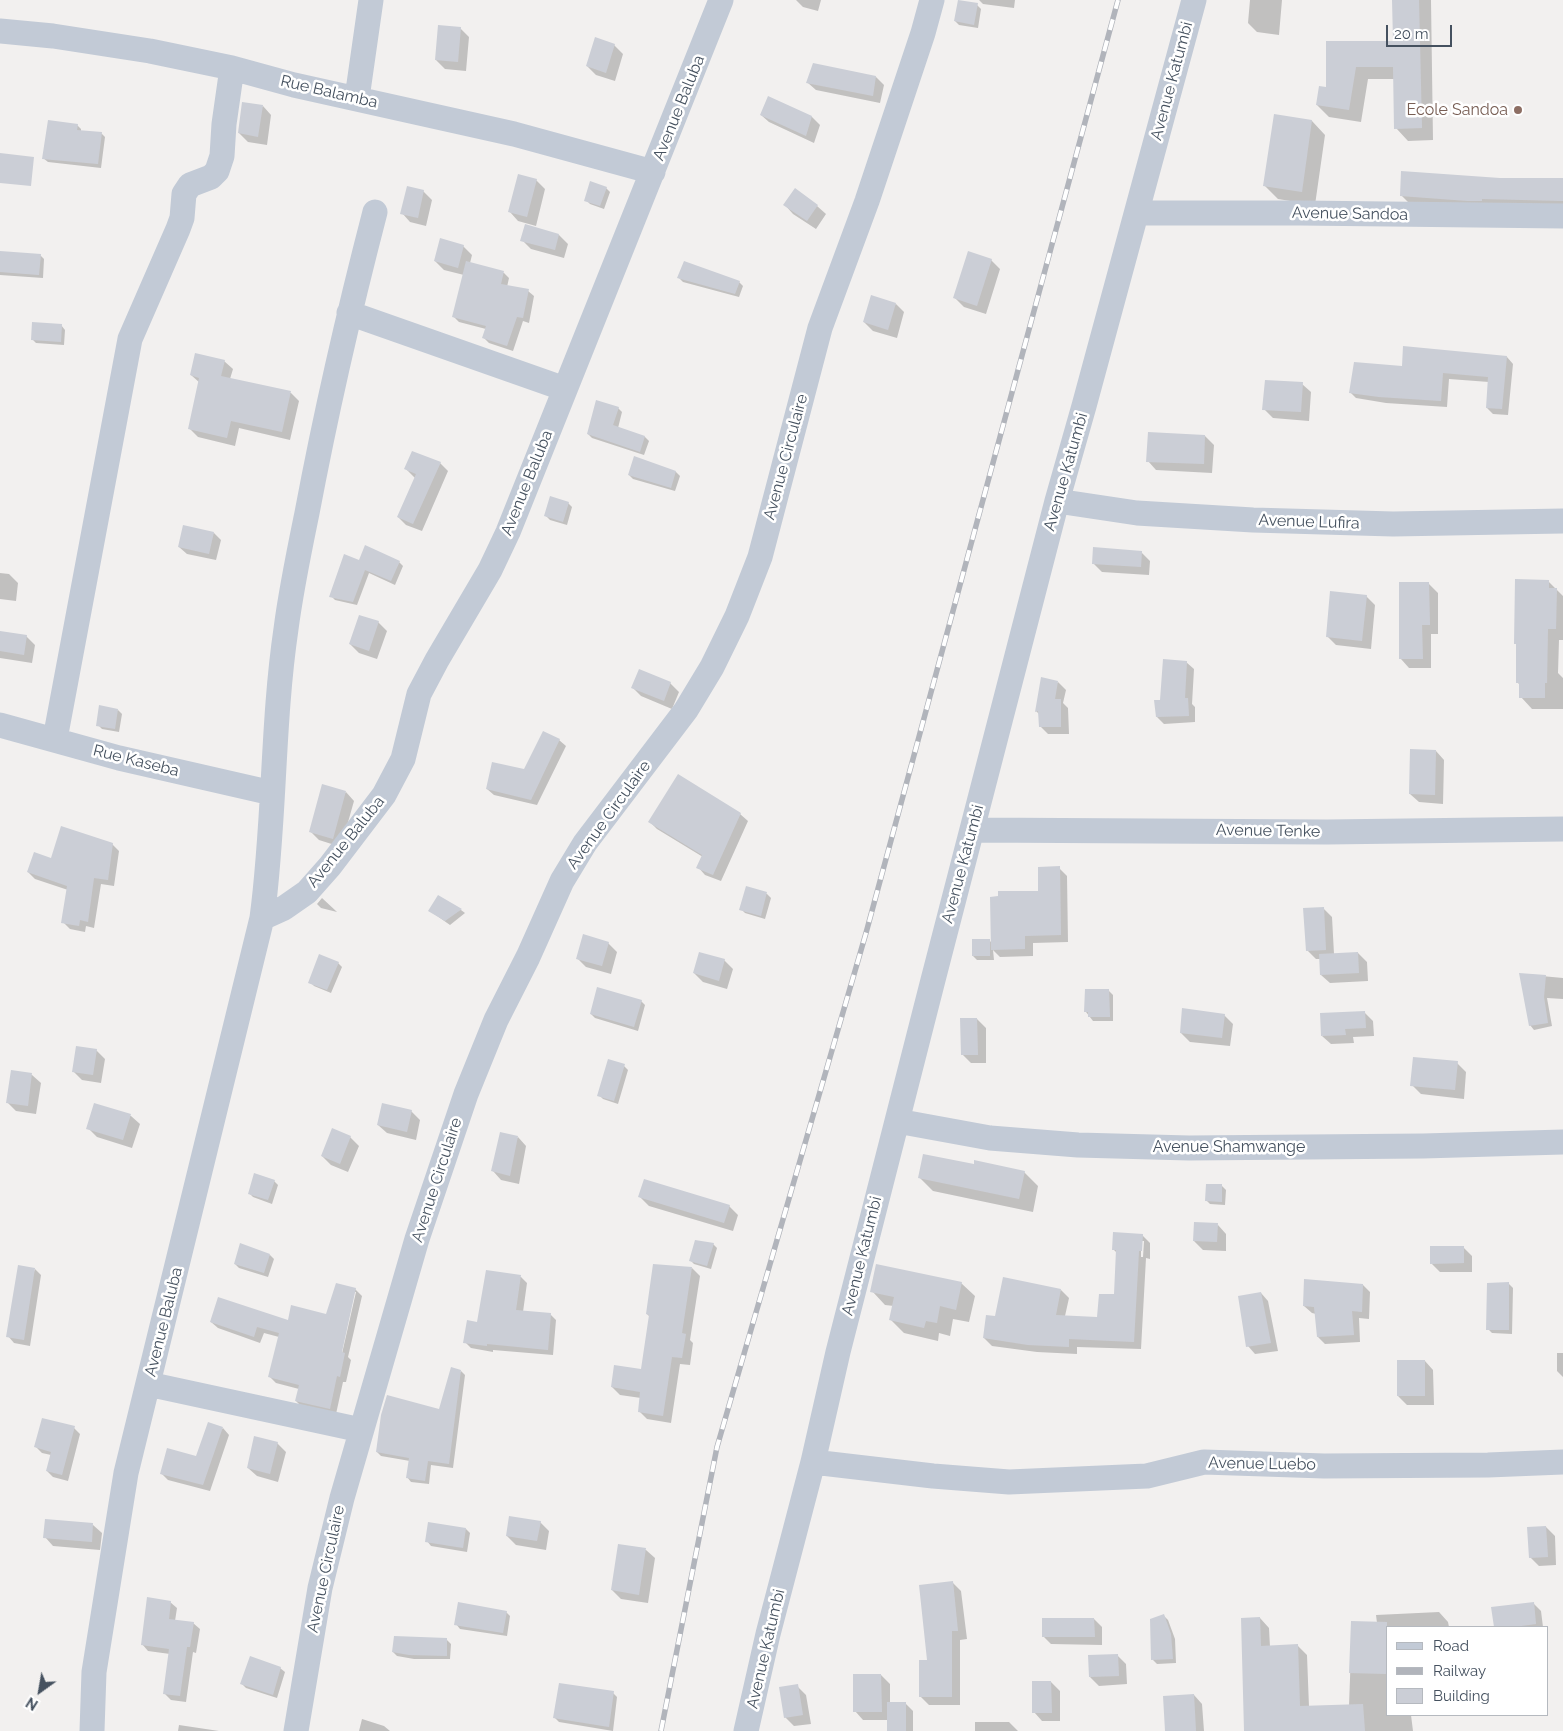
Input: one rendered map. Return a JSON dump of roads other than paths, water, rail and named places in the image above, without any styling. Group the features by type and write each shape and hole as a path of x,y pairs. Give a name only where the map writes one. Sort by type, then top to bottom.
{"street":[{"path":"358,98 371,0"},
{"name":"Avenue Baluba","path":"262,918 284,908 306,892 336,858 384,795 403,759 419,694 490,570 508,532 721,0"},
{"name":"Avenue Circulaire","path":"296,1731 320,1588 361,1430 417,1239 466,1094 496,1020 528,957 562,881 585,843 686,710 712,667 737,616 760,557 820,328 867,201 923,33 932,0"},
{"name":"Avenue Katumbi","path":"746,1731 768,1634 813,1462 840,1342 1057,501 1194,0"},
{"name":"Rue Balamba","path":"0,31 53,36 131,48 232,68 514,134 653,172"},
{"path":"55,739 130,339 178,229 182,218 184,194 190,185 211,177 216,171 222,156 224,124 232,68"},
{"name":"Avenue Baluba","path":"92,1731 94,1672 126,1473 262,918 267,880 274,744 285,629 318,455 349,312 375,212"},
{"name":"Avenue Sandoa","path":"1137,213 1563,216"},
{"path":"349,312 565,389"},
{"name":"Avenue Lufira","path":"1057,501 1137,513 1253,520 1393,524 1563,521"},
{"name":"Rue Kaseba","path":"0,725 119,758 272,793"},
{"name":"Avenue Tenke","path":"973,830 1327,832 1563,829"},
{"name":"Avenue Shamwange","path":"897,1121 990,1138 1078,1146 1208,1148 1423,1146 1563,1142"},
{"path":"148,1384 361,1430"},
{"name":"Avenue Luebo","path":"813,1462 933,1476 1009,1482 1146,1476 1204,1462 1324,1466 1563,1462"}],"railway":[{"path":"661,1731 717,1447 866,933 1118,0"}],"place":[{"name":"Ecole Sandoa","path":"1518,110"}]}
